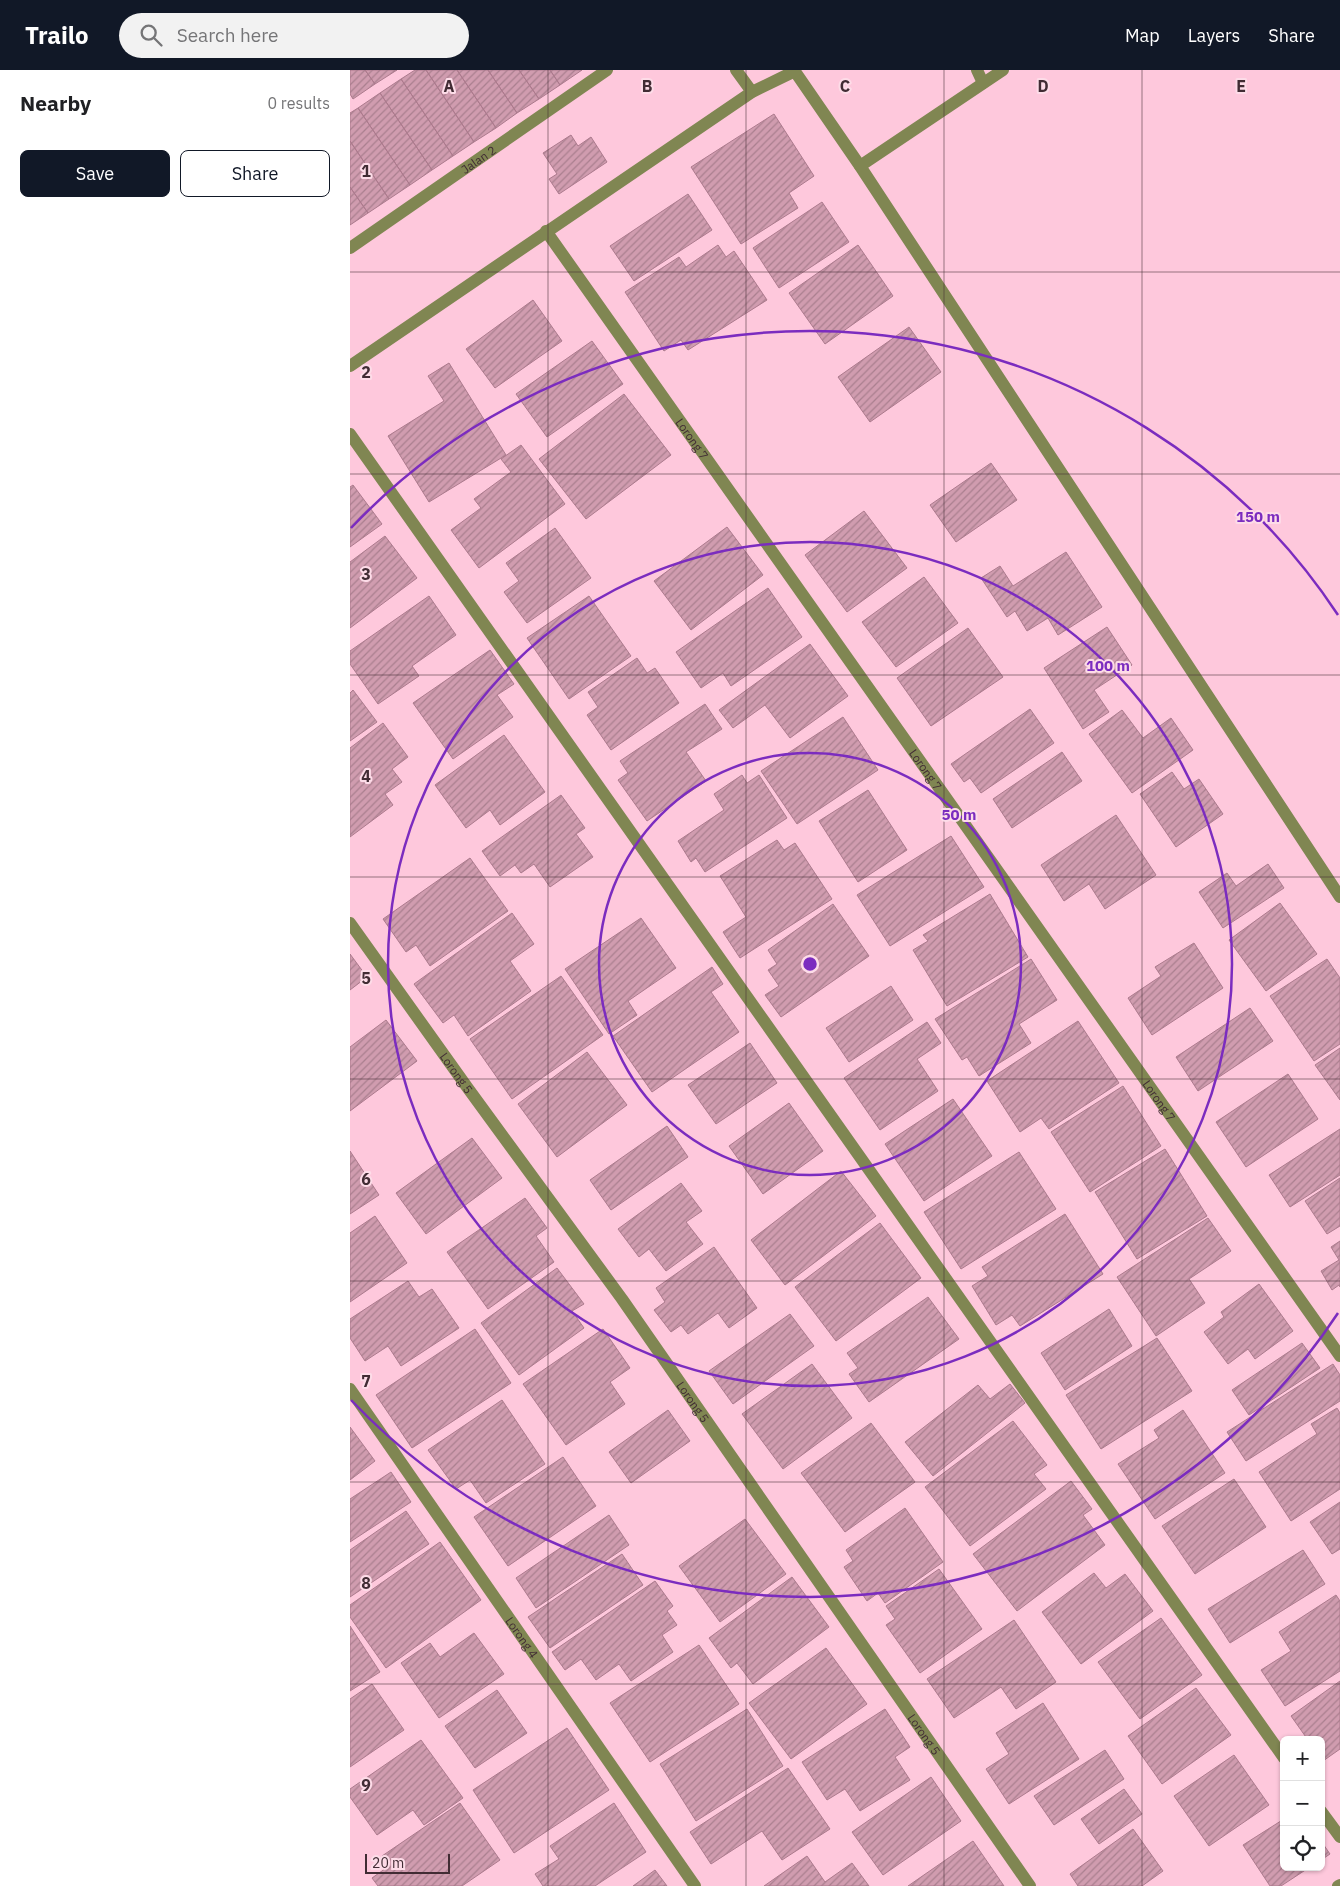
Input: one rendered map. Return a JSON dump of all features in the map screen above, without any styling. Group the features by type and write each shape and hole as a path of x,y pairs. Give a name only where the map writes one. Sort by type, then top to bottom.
{"street":[{"name":"Jalan 2","path":"350,248 607,70"},
{"path":"736,70 752,92"},
{"path":"350,366 752,92 794,70 860,166 1340,897"},
{"path":"977,70 983,82"},
{"path":"860,166 1002,70"},
{"name":"Lorong 7","path":"546,231 1340,1356"},
{"path":"350,434 1280,1752"},
{"name":"Lorong 5","path":"350,923 467,1088 622,1299 1030,1886"},
{"name":"Lorong 4","path":"350,1389 695,1886"},
{"path":"1325,1816 1340,1837"}],"building":[{"path":"350,70 365,70 375,84 353,99 350,94"},
{"path":"365,70 397,70 375,84"},
{"path":"415,70 426,70 474,142 453,156 401,79"},
{"path":"426,70 457,70 496,128 474,142"},
{"path":"457,70 488,70 517,113 496,128"},
{"path":"488,70 519,70 539,99 517,113"},
{"path":"519,70 550,70 560,85 539,99"},
{"path":"550,70 582,70 560,85"},
{"path":"401,79 453,156 432,170 380,93"},
{"path":"380,93 432,170 410,185 358,108"},
{"path":"358,108 410,185 389,199 350,141 350,113"},
{"path":"774,114 814,176 789,193 798,208 741,244 691,167"},
{"path":"571,135 578,146 591,137 607,162 559,194 549,179 557,174 543,153"},
{"path":"350,141 389,199 368,213 350,187"},
{"path":"350,187 368,213 350,225"},
{"path":"688,194 712,230 634,281 610,246"},
{"path":"822,202 849,242 779,288 753,248"},
{"path":"718,245 726,257 734,251 767,300 688,350 681,340 664,351 625,292 679,257 686,267"},
{"path":"858,245 893,296 825,344 789,293"},
{"path":"533,300 562,341 495,388 466,349"},
{"path":"909,327 941,372 870,422 838,377"},
{"path":"592,341 623,384 547,437 516,394"},
{"path":"449,363 506,455 429,502 388,436 444,401 428,376"},
{"path":"624,394 671,455 586,519 539,459"},
{"path":"521,445 565,504 479,568 451,530 481,508 474,499 511,472 501,459"},
{"path":"991,463 1017,500 956,542 930,505"},
{"path":"353,485 382,524 350,547 350,487"},
{"path":"864,511 907,568 847,612 805,555"},
{"path":"727,527 763,575 691,630 654,581"},
{"path":"555,528 591,578 527,623 504,592 519,581 506,563"},
{"path":"385,536 417,578 350,628 350,562"},
{"path":"1066,552 1102,607 1058,635 1048,618 1027,631 1015,611 1007,617 981,578 1000,566 1013,586"},
{"path":"924,577 958,623 896,667 862,622"},
{"path":"768,588 802,637 731,686 723,673 701,688 676,652"},
{"path":"429,596 456,635 412,666 419,676 378,704 350,664 350,651"},
{"path":"589,596 631,656 569,699 527,638"},
{"path":"1107,627 1132,665 1094,690 1109,712 1083,729 1044,668"},
{"path":"968,628 1003,677 931,726 897,678"},
{"path":"810,644 848,696 790,738 765,705 733,728 719,710"},
{"path":"490,650 514,684 497,695 513,717 453,759 413,703"},
{"path":"637,658 647,673 655,668 679,703 611,750 587,715 598,707 588,692"},
{"path":"353,690 377,722 350,741 350,693"},
{"path":"705,704 722,729 686,752 706,781 647,821 618,780 628,773 620,761"},
{"path":"1030,709 1054,743 981,793 970,778 964,782 951,764"},
{"path":"1122,710 1143,738 1171,718 1193,750 1132,793 1089,734"},
{"path":"843,717 878,770 797,824 761,771"},
{"path":"383,723 408,757 392,769 402,782 385,794 393,805 350,837 350,748"},
{"path":"504,735 545,792 500,825 490,810 466,828 435,785"},
{"path":"1062,752 1082,781 1012,828 993,799"},
{"path":"1172,772 1184,789 1199,779 1223,814 1176,847 1140,794"},
{"path":"742,775 747,783 759,775 787,818 705,872 696,858 691,862 678,841 724,810 714,794"},
{"path":"868,790 907,850 858,882 819,821"},
{"path":"561,795 585,828 576,834 593,857 550,887 534,864 521,873 515,865 500,876 482,851"},
{"path":"1116,815 1156,875 1105,909 1089,884 1064,901 1041,865"},
{"path":"951,836 984,887 890,946 857,895"},
{"path":"777,840 784,850 795,843 832,899 740,958 723,932 746,917 720,876"},
{"path":"470,858 508,911 430,966 416,945 406,952 383,919"},
{"path":"1268,864 1284,888 1223,928 1199,892 1227,873 1236,886"},
{"path":"990,894 1028,957 947,1006 913,950 928,941 923,935"},
{"path":"1280,903 1317,954 1266,991 1229,940"},
{"path":"833,904 869,956 781,1017 765,995 779,986 768,970 777,964 768,950"},
{"path":"512,913 534,944 510,961 531,991 468,1036 454,1015 443,1023 414,984"},
{"path":"641,918 676,968 628,1001 637,1015 609,1034 565,969"},
{"path":"1194,943 1223,988 1152,1035 1128,998 1161,976 1155,967"},
{"path":"350,954 367,977 350,990"},
{"path":"1031,959 1057,1000 1019,1024 1031,1043 979,1076 967,1057 962,1060 935,1019"},
{"path":"1327,959 1340,978 1340,1044 1314,1061 1270,996"},
{"path":"712,967 723,984 711,992 739,1032 652,1092 613,1036"},
{"path":"561,976 603,1035 512,1099 470,1039"},
{"path":"891,986 913,1020 849,1062 826,1028"},
{"path":"1250,1008 1273,1041 1198,1091 1176,1057"},
{"path":"386,1020 417,1061 350,1111 350,1047"},
{"path":"1078,1021 1119,1083 1049,1129 1041,1118 1020,1132 987,1081"},
{"path":"927,1022 941,1043 917,1059 938,1091 880,1130 844,1078"},
{"path":"750,1043 777,1083 716,1124 688,1085"},
{"path":"1340,1048 1340,1100 1315,1065"},
{"path":"587,1052 627,1105 557,1157 518,1104"},
{"path":"1288,1074 1318,1119 1246,1167 1216,1122"},
{"path":"1123,1086 1161,1146 1090,1192 1051,1132"},
{"path":"953,1099 992,1156 924,1201 885,1144"},
{"path":"789,1103 823,1151 763,1194 729,1146"},
{"path":"667,1126 688,1157 611,1210 590,1180"},
{"path":"1340,1129 1340,1175 1290,1207 1269,1175"},
{"path":"472,1138 502,1178 426,1234 396,1193"},
{"path":"1165,1149 1207,1216 1137,1259 1095,1192"},
{"path":"350,1151 379,1195 350,1214"},
{"path":"1019,1152 1056,1209 961,1269 924,1212"},
{"path":"841,1171 876,1216 785,1285 751,1240"},
{"path":"1340,1178 1340,1226 1327,1234 1305,1201"},
{"path":"681,1183 702,1211 686,1222 703,1244 666,1271 649,1249 639,1257 618,1229"},
{"path":"525,1198 547,1228 536,1236 554,1262 488,1309 447,1252"},
{"path":"1065,1214 1103,1274 1020,1326 1012,1315 996,1325 972,1286 988,1276 982,1267"},
{"path":"375,1216 407,1263 350,1302 350,1233"},
{"path":"1208,1218 1231,1251 1189,1279 1205,1303 1156,1336 1117,1277"},
{"path":"880,1223 921,1278 836,1341 795,1287"},
{"path":"1340,1241 1340,1287 1339,1285 1332,1290 1321,1271 1339,1260 1331,1247"},
{"path":"714,1247 757,1308 729,1328 718,1313 688,1334 681,1325 671,1332 654,1310 665,1302 656,1288"},
{"path":"557,1268 584,1304 572,1311 584,1328 519,1375 481,1323"},
{"path":"408,1281 419,1297 432,1289 459,1328 401,1366 388,1346 365,1361 350,1338 350,1319"},
{"path":"1259,1284 1293,1331 1255,1359 1248,1349 1228,1364 1204,1332 1224,1317 1221,1312"},
{"path":"928,1297 959,1339 869,1402 849,1374 858,1368 847,1353"},
{"path":"1109,1309 1132,1346 1065,1390 1041,1353"},
{"path":"790,1314 814,1346 733,1404 709,1371"},
{"path":"475,1329 511,1383 412,1448 376,1395"},
{"path":"603,1329 630,1368 610,1382 625,1404 566,1445 523,1384"},
{"path":"1157,1338 1192,1391 1101,1449 1066,1395"},
{"path":"1302,1343 1320,1368 1249,1415 1232,1390"},
{"path":"812,1364 852,1418 783,1469 742,1414"},
{"path":"1333,1364 1340,1375 1340,1401 1246,1461 1227,1432"},
{"path":"1010,1384 1025,1403 933,1476 905,1442 978,1385 990,1399"},
{"path":"502,1400 545,1464 486,1503 470,1480 456,1489 428,1450"},
{"path":"1337,1408 1340,1413 1340,1489 1291,1521 1259,1472 1317,1434 1311,1424"},
{"path":"668,1410 690,1441 631,1483 609,1452"},
{"path":"1183,1410 1225,1473 1155,1519 1118,1464 1159,1438 1154,1430"},
{"path":"1013,1421 1047,1465 1034,1474 1046,1489 970,1546 925,1487"},
{"path":"871,1423 915,1482 845,1532 801,1473"},
{"path":"350,1427 375,1461 350,1480"},
{"path":"563,1457 596,1506 508,1566 474,1517"},
{"path":"391,1472 411,1502 350,1542 350,1499"},
{"path":"1234,1479 1266,1527 1195,1574 1162,1526"},
{"path":"1071,1481 1092,1509 1083,1515 1105,1545 1017,1611 973,1554"},
{"path":"1340,1502 1340,1549 1332,1554 1310,1522"},
{"path":"905,1508 943,1562 885,1603 878,1593 867,1601 844,1567 853,1561 846,1550"},
{"path":"406,1511 429,1544 350,1597 350,1550"},
{"path":"609,1515 629,1545 536,1608 516,1578"},
{"path":"745,1519 786,1574 720,1622 679,1566"},
{"path":"440,1542 481,1600 386,1668 350,1617 350,1605"},
{"path":"1303,1550 1325,1584 1230,1643 1208,1609"},
{"path":"622,1554 643,1585 550,1648 528,1617"},
{"path":"939,1569 982,1629 920,1673 886,1625 895,1619 886,1606"},
{"path":"1094,1573 1106,1588 1125,1574 1153,1611 1081,1664 1042,1612"},
{"path":"792,1577 829,1627 753,1684 737,1663 731,1668 709,1638"},
{"path":"655,1581 673,1606 667,1611 677,1625 662,1635 673,1652 631,1681 619,1664 596,1680 581,1659 565,1670 552,1652"},
{"path":"1336,1595 1340,1601 1340,1671 1285,1706 1261,1670 1291,1651 1279,1632"},
{"path":"1161,1618 1202,1675 1140,1719 1098,1662"},
{"path":"1014,1620 1056,1682 1016,1709 1001,1687 954,1718 927,1679"},
{"path":"350,1626 380,1672 350,1691"},
{"path":"474,1633 504,1674 439,1718 401,1663 430,1643 440,1657"},
{"path":"699,1645 739,1704 650,1762 610,1703"},
{"path":"826,1648 867,1704 791,1759 749,1703"},
{"path":"1340,1681 1340,1749 1325,1760 1325,1736 1305,1736 1291,1716"},
{"path":"372,1684 404,1730 350,1767 350,1699"},
{"path":"1196,1688 1231,1735 1162,1784 1128,1736"},
{"path":"497,1690 527,1733 475,1768 445,1726"},
{"path":"1043,1703 1079,1759 1009,1804 986,1769 1009,1754 996,1733"},
{"path":"747,1709 783,1766 696,1821 660,1764"},
{"path":"885,1709 910,1747 895,1757 910,1780 860,1811 845,1789 827,1800 802,1762"},
{"path":"567,1728 609,1790 514,1853 473,1790"},
{"path":"421,1740 463,1798 424,1825 413,1810 377,1835 350,1797 350,1789"},
{"path":"1105,1750 1124,1779 1054,1825 1034,1796"},
{"path":"1234,1755 1269,1805 1209,1846 1174,1796"},
{"path":"788,1768 830,1829 782,1860 762,1831 711,1864 690,1832"},
{"path":"931,1777 961,1821 883,1875 852,1832"},
{"path":"1124,1789 1142,1814 1099,1844 1081,1819"},
{"path":"460,1803 500,1860 462,1886 378,1886 372,1878 389,1866 382,1856"},
{"path":"614,1803 646,1852 595,1886 543,1886 535,1874 559,1859 550,1846"},
{"path":"1280,1822 1280,1871 1304,1871 1281,1886 1270,1886 1243,1845"},
{"path":"1133,1829 1163,1871 1142,1886 1078,1886 1070,1874"},
{"path":"973,1841 1004,1886 908,1886"},
{"path":"1325,1847 1330,1854 1325,1857"},
{"path":"807,1856 825,1882 852,1863 869,1886 764,1886"},
{"path":"655,1870 667,1886 633,1886"}]}
